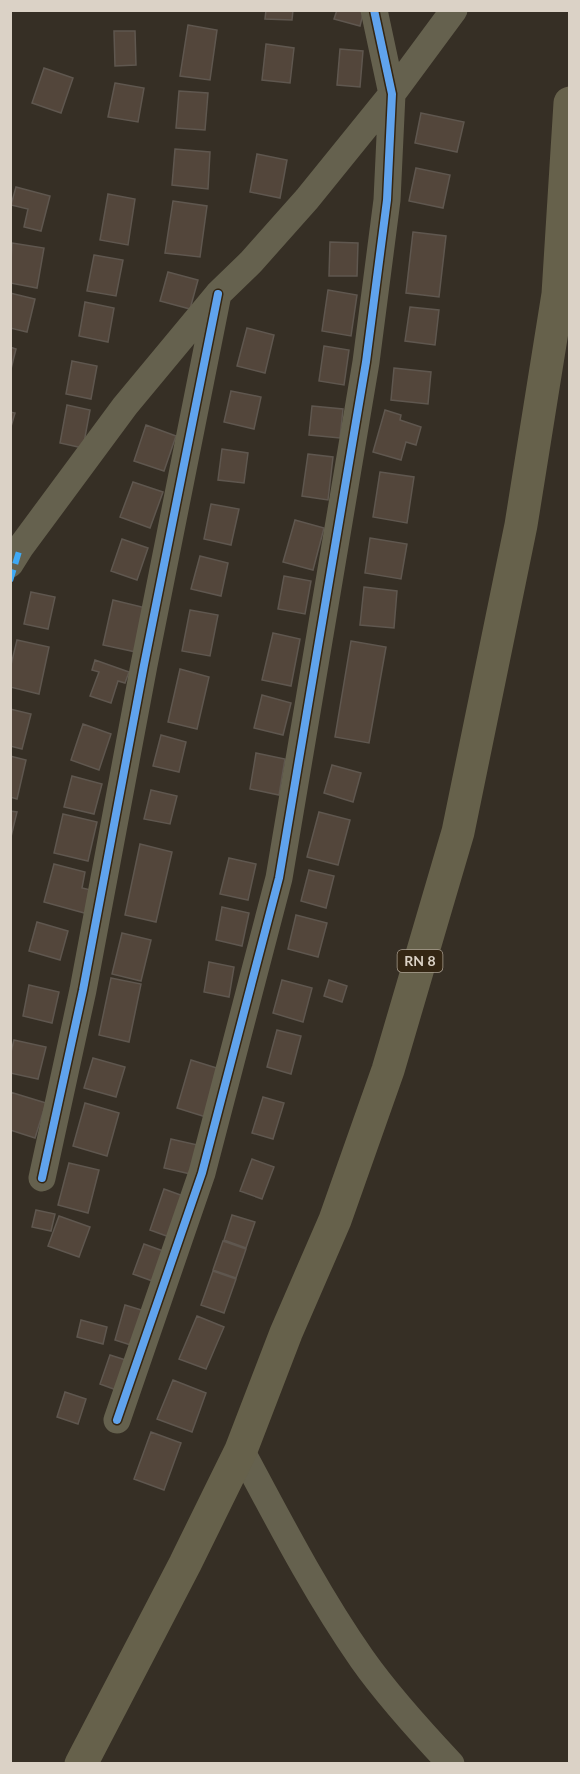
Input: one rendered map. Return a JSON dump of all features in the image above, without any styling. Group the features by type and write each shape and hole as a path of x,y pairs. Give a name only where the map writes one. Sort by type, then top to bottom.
{"main road":[{"name":"RN 8","path":"81,1764 185,1564 241,1450 286,1333 335,1220 384,1081 458,832 521,525 558,294 570,103"}],"street":[{"path":"117,1420 202,1173 279,878 366,362 387,200 392,93 374,10"},
{"path":"10,564 125,406 218,294 308,199 454,10"},
{"path":"42,1178 82,990 218,294"},
{"path":"241,1450 309,1576 363,1660 419,1730 451,1764"}],"building":[{"path":"266,10 293,10 292,20 265,19"},
{"path":"337,10 364,10 360,26 334,19"},
{"path":"188,25 217,30 210,80 180,76"},
{"path":"114,31 135,31 136,65 115,66"},
{"path":"266,44 294,48 290,83 262,80"},
{"path":"340,49 363,51 360,87 337,85"},
{"path":"44,68 73,78 61,113 32,103"},
{"path":"115,83 144,88 138,122 108,117"},
{"path":"179,91 208,93 205,130 176,128"},
{"path":"421,113 464,122 457,152 415,143"},
{"path":"175,149 210,152 208,189 172,185"},
{"path":"257,154 287,160 280,198 250,192"},
{"path":"416,168 450,175 443,208 409,201"},
{"path":"16,187 50,196 41,231 24,227 28,209 11,205"},
{"path":"108,194 135,199 128,245 100,240"},
{"path":"173,201 207,206 200,257 165,253"},
{"path":"413,232 446,236 439,297 406,293"},
{"path":"330,242 358,243 357,276 329,276"},
{"path":"12,243 44,248 37,288 10,283"},
{"path":"94,255 123,260 116,296 87,291"},
{"path":"168,272 198,280 190,309 160,301"},
{"path":"328,290 357,295 351,336 322,331"},
{"path":"10,293 35,299 27,332 10,328"},
{"path":"85,302 114,308 108,342 79,336"},
{"path":"410,307 439,310 435,345 405,341"},
{"path":"247,328 274,335 265,373 237,366"},
{"path":"324,346 349,350 344,385 319,381"},
{"path":"10,347 16,349 10,373"},
{"path":"72,361 97,366 91,399 66,394"},
{"path":"394,368 431,372 428,404 391,400"},
{"path":"231,391 261,397 254,429 224,422"},
{"path":"67,405 90,410 83,448 60,443"},
{"path":"312,406 343,409 340,438 309,435"},
{"path":"385,410 401,415 400,420 421,427 416,445 406,442 401,460 373,452"},
{"path":"10,412 15,413 10,430"},
{"path":"146,425 176,436 164,471 134,461"},
{"path":"222,449 248,453 244,483 218,480"},
{"path":"308,454 333,457 328,500 302,496"},
{"path":"380,472 414,477 407,523 373,517"},
{"path":"133,482 163,492 150,528 120,517"},
{"path":"211,504 239,509 231,545 204,539"},
{"path":"295,520 324,528 313,570 283,562"},
{"path":"370,538 407,544 401,579 365,573"},
{"path":"122,539 148,548 137,580 111,571"},
{"path":"200,556 228,563 221,596 191,589"},
{"path":"284,576 311,581 305,614 278,609"},
{"path":"364,587 397,591 394,628 360,625"},
{"path":"31,592 55,597 48,629 24,624"},
{"path":"113,600 146,608 136,652 103,645"},
{"path":"190,610 218,615 210,656 182,651"},
{"path":"273,633 300,639 291,686 262,680"},
{"path":"17,640 49,647 39,694 10,687 10,669"},
{"path":"351,641 386,647 369,743 335,737"},
{"path":"95,660 129,672 125,683 118,681 111,703 90,696 99,672 92,670"},
{"path":"180,669 209,677 197,729 168,722"},
{"path":"262,695 291,703 283,735 254,728"},
{"path":"10,709 31,714 22,749 10,746"},
{"path":"83,724 111,734 99,770 71,760"},
{"path":"161,735 186,742 179,772 153,766"},
{"path":"256,753 285,759 279,795 250,789"},
{"path":"10,756 26,760 17,799 10,797"},
{"path":"332,765 361,773 353,802 324,793"},
{"path":"72,776 102,784 94,814 64,807"},
{"path":"151,790 177,796 170,824 144,819"},
{"path":"10,811 17,812 10,841"},
{"path":"319,812 350,820 338,865 307,857"},
{"path":"63,814 97,822 88,861 54,853"},
{"path":"140,844 172,852 156,922 125,915"},
{"path":"229,858 256,864 248,900 220,894"},
{"path":"54,864 85,872 82,888 95,891 88,914 44,902"},
{"path":"309,870 334,876 326,908 301,901"},
{"path":"222,907 249,913 242,946 216,940"},
{"path":"296,915 327,923 318,957 288,949"},
{"path":"37,922 68,931 60,960 29,951"},
{"path":"122,933 151,940 141,981 112,974"},
{"path":"209,962 234,967 229,997 204,992"},
{"path":"111,978 141,984 129,1042 99,1035"},
{"path":"282,980 312,988 303,1022 273,1013"},
{"path":"329,980 347,986 342,1002 324,996"},
{"path":"29,985 59,992 52,1023 23,1016"},
{"path":"277,1030 301,1036 291,1074 267,1067"},
{"path":"14,1040 46,1047 38,1079 10,1073 10,1056"},
{"path":"93,1058 125,1067 116,1097 84,1088"},
{"path":"191,1060 220,1069 206,1117 177,1108"},
{"path":"10,1092 46,1103 35,1138 10,1130"},
{"path":"263,1097 284,1103 273,1139 252,1133"},
{"path":"85,1103 119,1113 107,1156 73,1146"},
{"path":"171,1139 202,1146 195,1175 164,1168"},
{"path":"252,1159 274,1167 262,1199 240,1191"},
{"path":"69,1163 99,1170 88,1213 58,1205"},
{"path":"164,1189 186,1197 172,1238 150,1230"},
{"path":"36,1210 55,1214 51,1231 32,1227"},
{"path":"232,1215 255,1222 246,1248 224,1240"},
{"path":"59,1216 90,1227 79,1257 48,1246"},
{"path":"223,1241 246,1249 236,1278 213,1270"},
{"path":"144,1244 166,1252 155,1282 133,1274"},
{"path":"213,1271 236,1279 224,1313 201,1305"},
{"path":"125,1305 148,1312 137,1347 115,1340"},
{"path":"197,1316 224,1327 206,1369 179,1359"},
{"path":"81,1320 107,1327 103,1344 77,1337"},
{"path":"110,1355 129,1361 119,1391 100,1384"},
{"path":"173,1380 206,1393 192,1432 157,1419"},
{"path":"65,1392 86,1399 78,1424 57,1417"},
{"path":"151,1432 181,1443 164,1490 134,1479"}],"marked path":[{"path":"10,581 20,548"}],"cycle path":[{"path":"117,1420 202,1173 279,878 366,362 387,200 392,94 374,10"},
{"path":"42,1178 83,990 144,665 218,294"}]}
